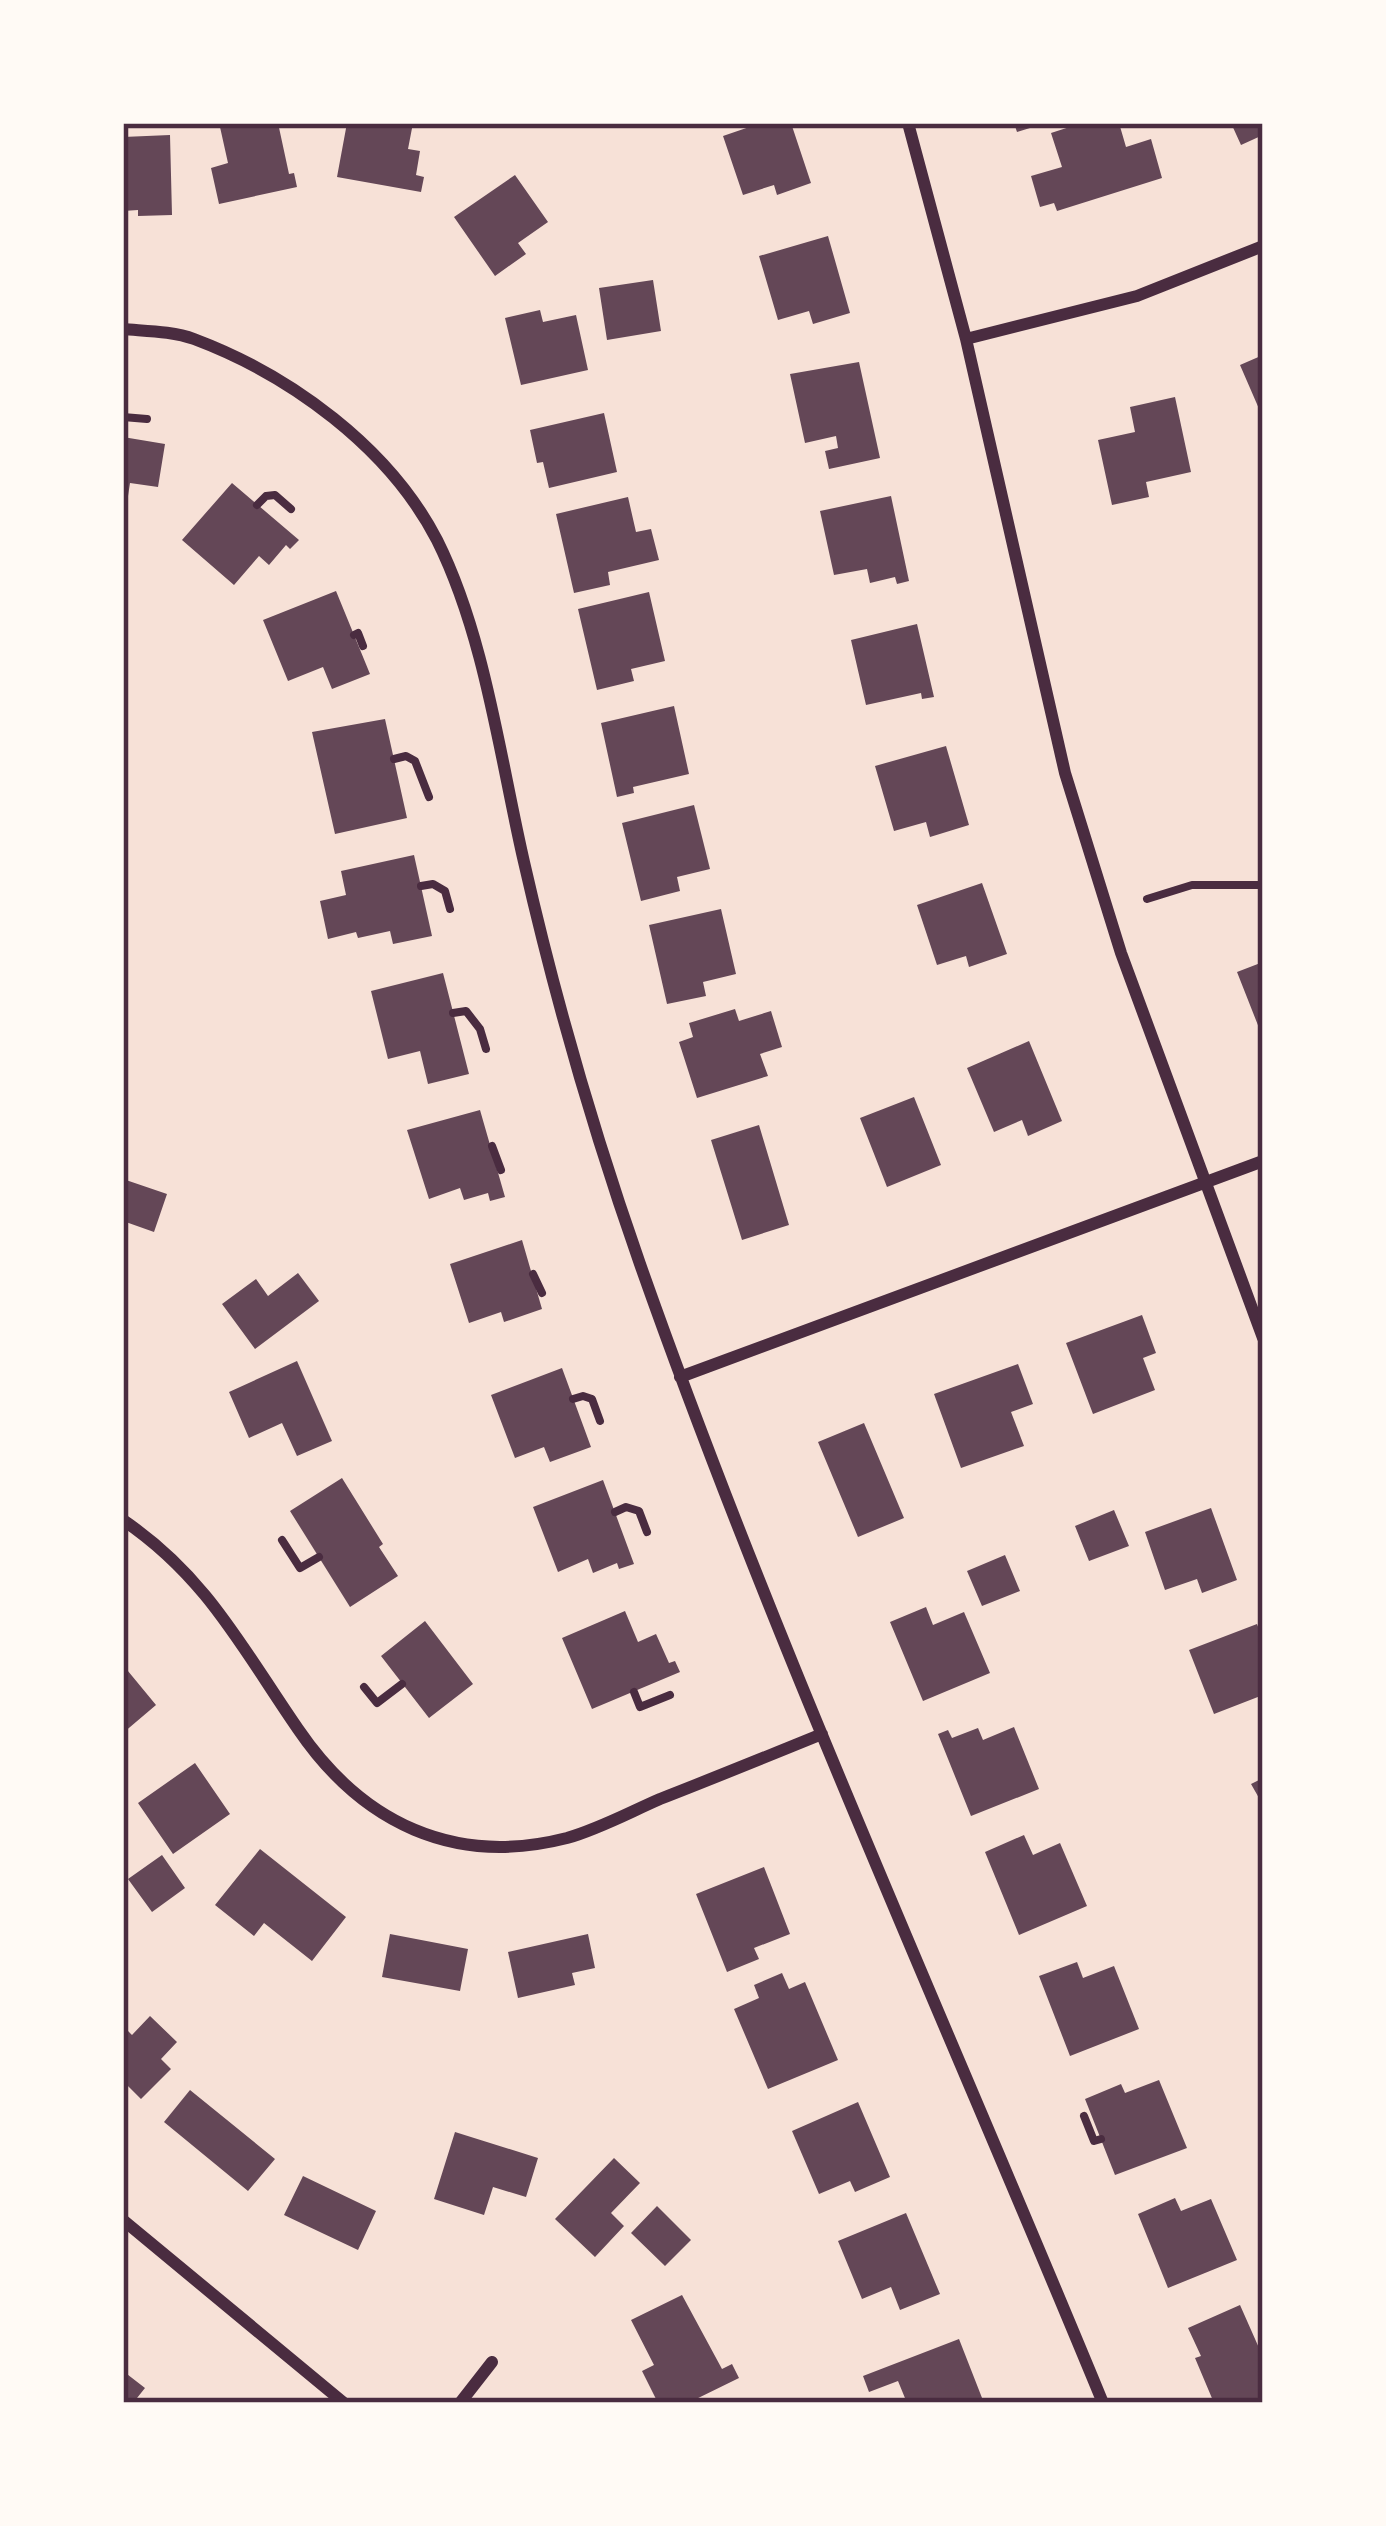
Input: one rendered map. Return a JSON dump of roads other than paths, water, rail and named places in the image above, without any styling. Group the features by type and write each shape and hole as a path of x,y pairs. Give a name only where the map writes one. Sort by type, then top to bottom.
{"street":[{"path":"908,123 966,339 1065,773 1121,953 1263,1338"},
{"path":"966,339 1137,296 1263,246"},
{"path":"123,328 189,336 283,382 375,452 435,537 468,616 533,903 593,1121 680,1376 822,1734 1103,2403"},
{"path":"680,1376 1263,1161"},
{"path":"123,1520 205,1590 329,1770 376,1810 422,1835 484,1847 571,1837 822,1734"},
{"path":"123,2220 344,2403"},
{"path":"460,2403 492,2362"}]}
